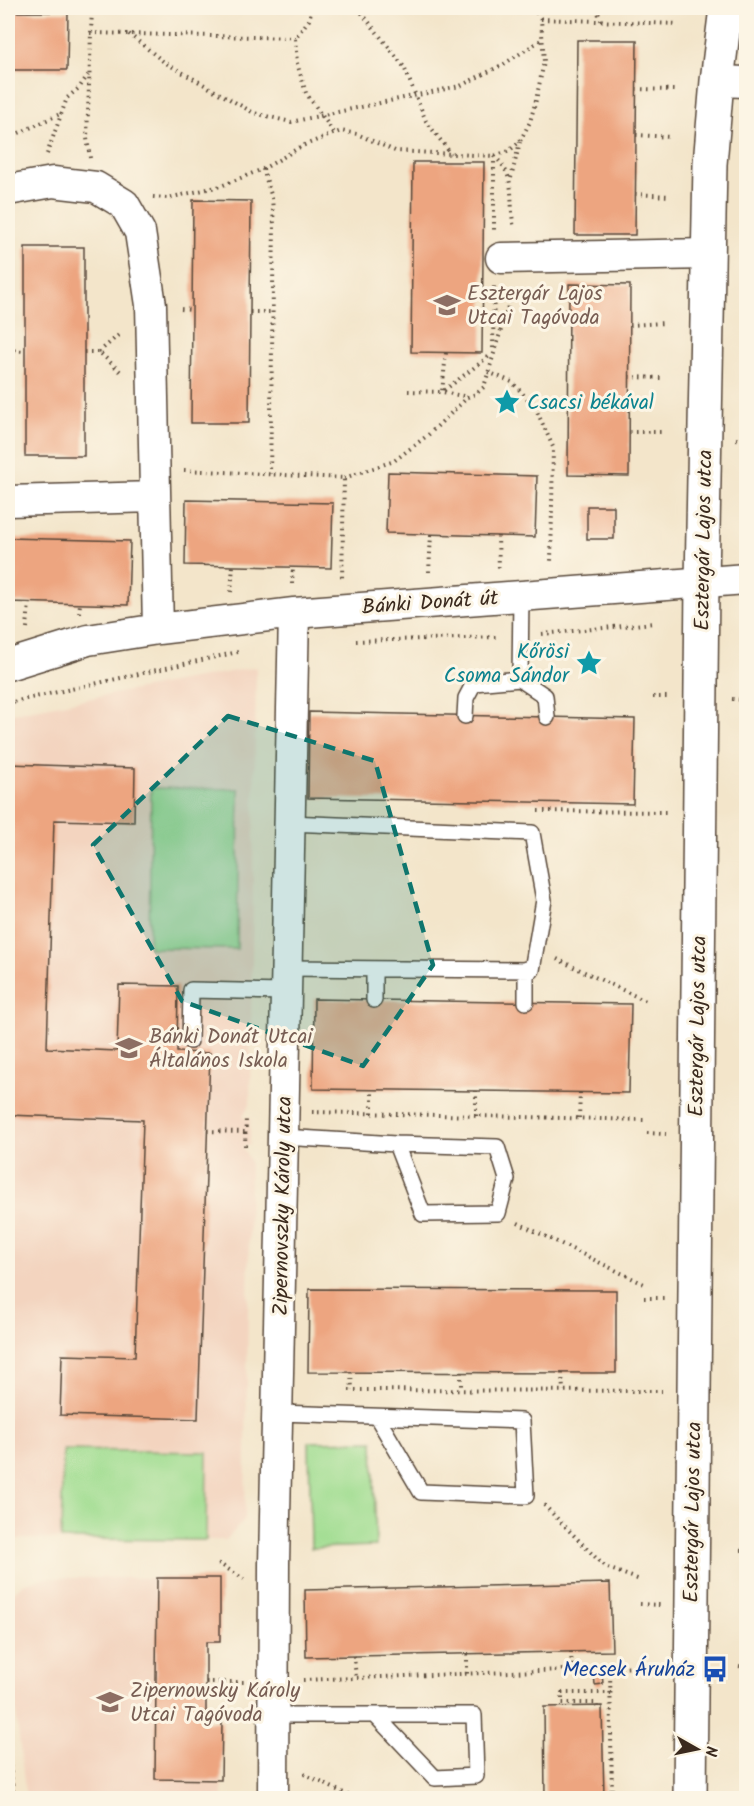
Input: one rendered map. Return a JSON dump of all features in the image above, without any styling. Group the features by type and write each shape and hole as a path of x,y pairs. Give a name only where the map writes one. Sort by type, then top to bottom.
{"street":[{"name":"Esztergár Lajos utca","path":"690,1798 702,582 711,164 732,81 726,8"},
{"path":"8,190 53,182 96,186 124,204 140,232 151,305 158,628"},
{"path":"501,262 709,254"},
{"path":"8,501 155,497"},
{"name":"Bánki Donát út","path":"8,665 88,640 158,628 510,586 747,579"},
{"name":"Zipernovszky Károly utca","path":"273,1798 280,1715 278,1413 288,1137 286,980 294,613"}],"lane":[{"path":"510,586 521,636 520,679"},
{"path":"465,716 466,698 474,683 520,679 545,696 547,717"},
{"path":"190,1041 191,990 374,969 532,970 544,900 532,833 289,823"},
{"path":"374,969 374,1000"},
{"path":"526,969 526,1002"},
{"path":"288,1137 396,1144 497,1147 507,1179 498,1213 423,1214 396,1144"},
{"path":"278,1413 522,1421 526,1496 421,1492 376,1417"},
{"path":"280,1715 474,1715 476,1776 435,1778 376,1716"}],"path":[{"path":"92,8 87,138 94,166"},
{"path":"312,8 309,20 295,38 297,63 306,93 334,134"},
{"path":"358,8 404,67 426,121 451,154"},
{"path":"511,179 520,141 530,122 537,100 544,62 541,19 533,8"},
{"path":"596,8 602,22"},
{"path":"541,19 678,24"},
{"path":"90,33 295,38"},
{"path":"129,34 164,62 254,113 291,122 460,86 504,64 542,39"},
{"path":"44,162 67,98 80,88 89,75"},
{"path":"636,89 674,90"},
{"path":"8,138 60,114"},
{"path":"149,197 168,198 221,186 263,169 302,146 341,131 357,134 395,151 494,156 509,151 520,141"},
{"path":"636,135 671,137"},
{"path":"180,470 344,478 394,462 428,435 468,397 477,394 484,387 493,354 501,262 494,156"},
{"path":"263,169 272,198 273,216 270,474"},
{"path":"635,194 669,196"},
{"path":"442,392 493,354 501,262"},
{"path":"179,309 192,310"},
{"path":"250,312 271,312"},
{"path":"630,325 664,323"},
{"path":"84,352 99,352 127,327 127,337"},
{"path":"8,350 24,351"},
{"path":"99,352 126,377 126,367"},
{"path":"442,392 446,353"},
{"path":"488,372 512,382 535,407 553,447 551,566"},
{"path":"629,377 663,378"},
{"path":"408,391 442,392 468,397"},
{"path":"629,432 662,432"},
{"path":"342,582 344,478"},
{"path":"429,578 431,534"},
{"path":"498,536 510,586"},
{"path":"231,596 233,566"},
{"path":"27,628 29,602"},
{"path":"349,641 521,636 654,623"},
{"path":"8,630 37,627"},
{"path":"8,703 240,652"},
{"path":"575,803 575,811"},
{"path":"536,949 648,1002"},
{"path":"372,1090 372,1113"},
{"path":"476,1091 476,1116"},
{"path":"579,1118 580,1093"},
{"path":"288,1137 294,1111 647,1120"},
{"path":"245,1146 246,1118"},
{"path":"207,1131 245,1132"},
{"path":"498,1213 644,1284"},
{"path":"351,1372 352,1390"},
{"path":"460,1372 461,1390"},
{"path":"562,1373 563,1391"},
{"path":"342,1390 693,1390"},
{"path":"525,1485 605,1567 640,1580"},
{"path":"218,1563 248,1581"},
{"path":"741,1605 747,1605"},
{"path":"571,1652 572,1670"},
{"path":"467,1654 467,1674"},
{"path":"354,1656 356,1678"},
{"path":"739,1666 747,1667"},
{"path":"280,1715 288,1681 640,1667"},
{"path":"610,1668 612,1798"},
{"path":"206,1682 248,1682"},
{"path":"597,1707 596,1703 562,1703 562,1693 610,1693"},
{"path":"738,1722 747,1722"},
{"path":"8,1748 14,1798"},
{"path":"296,1770 354,1798"}],"highlighted area":[{"path":"228,716 375,761 433,965 363,1066 182,1001 93,845"}],"shaded area":[{"name":"Bánki Donát Utcai Általános Iskola","path":"256,667 250,1104 242,1118 250,1118 250,1145 242,1146 250,1161 245,1519 226,1540 18,1539 8,1536 8,714"},
{"name":"Zipernowsky Károly Utcai Tagóvoda","path":"44,1578 220,1578 220,1642 206,1643 206,1721 222,1721 222,1798 26,1798 8,1643 8,1603 11,1595 23,1584"}],"green space":[{"path":"151,788 239,789 237,949 149,948"},
{"path":"373,1441 376,1546 311,1548 309,1442"},
{"path":"63,1450 207,1452 206,1540 61,1539"}],"building":[{"path":"8,12 68,12 67,70 8,70"},
{"path":"577,40 637,40 635,235 575,235"},
{"name":"Esztergár Lajos Utcai Tagóvoda","path":"413,162 484,162 482,353 411,352"},
{"path":"193,200 251,201 249,423 191,423"},
{"path":"25,247 84,247 84,456 25,456"},
{"path":"569,284 630,285 629,476 568,475"},
{"path":"388,472 537,476 535,537 386,533"},
{"path":"186,500 333,503 331,568 185,565"},
{"path":"587,506 614,506 614,539 587,539"},
{"path":"8,538 130,541 128,605 8,602"},
{"path":"309,712 635,719 633,804 308,798"},
{"name":"Bánki Donát Utcai Általános Iskola","path":"8,764 135,768 134,822 54,820 47,1048 117,1051 119,985 178,986 177,1052 210,1053 198,1419 60,1415 62,1355 135,1357 143,1120 8,1115"},
{"path":"314,999 631,1004 629,1093 313,1089"},
{"path":"309,1289 616,1290 616,1373 308,1372"},
{"path":"157,1578 220,1578 220,1642 206,1642 206,1722 222,1721 221,1780 155,1779"},
{"path":"610,1583 612,1651 306,1657 305,1590"},
{"path":"594,1673 602,1673 603,1684 595,1685"},
{"path":"602,1706 604,1798 545,1798 544,1707"}],"place":[{"name":"Esztergár Lajos Utcai Tagóvoda","path":"447,305"},
{"name":"Csacsi békával","path":"507,402"},
{"name":"Kőrösi Csoma Sándor","path":"589,663"},
{"name":"Bánki Donát Utcai Általános Iskola","path":"129,1048"},
{"name":"Mecsek Áruház","path":"715,1669"},
{"name":"Zipernowsky Károly Utcai Tagóvoda","path":"110,1702"}]}
